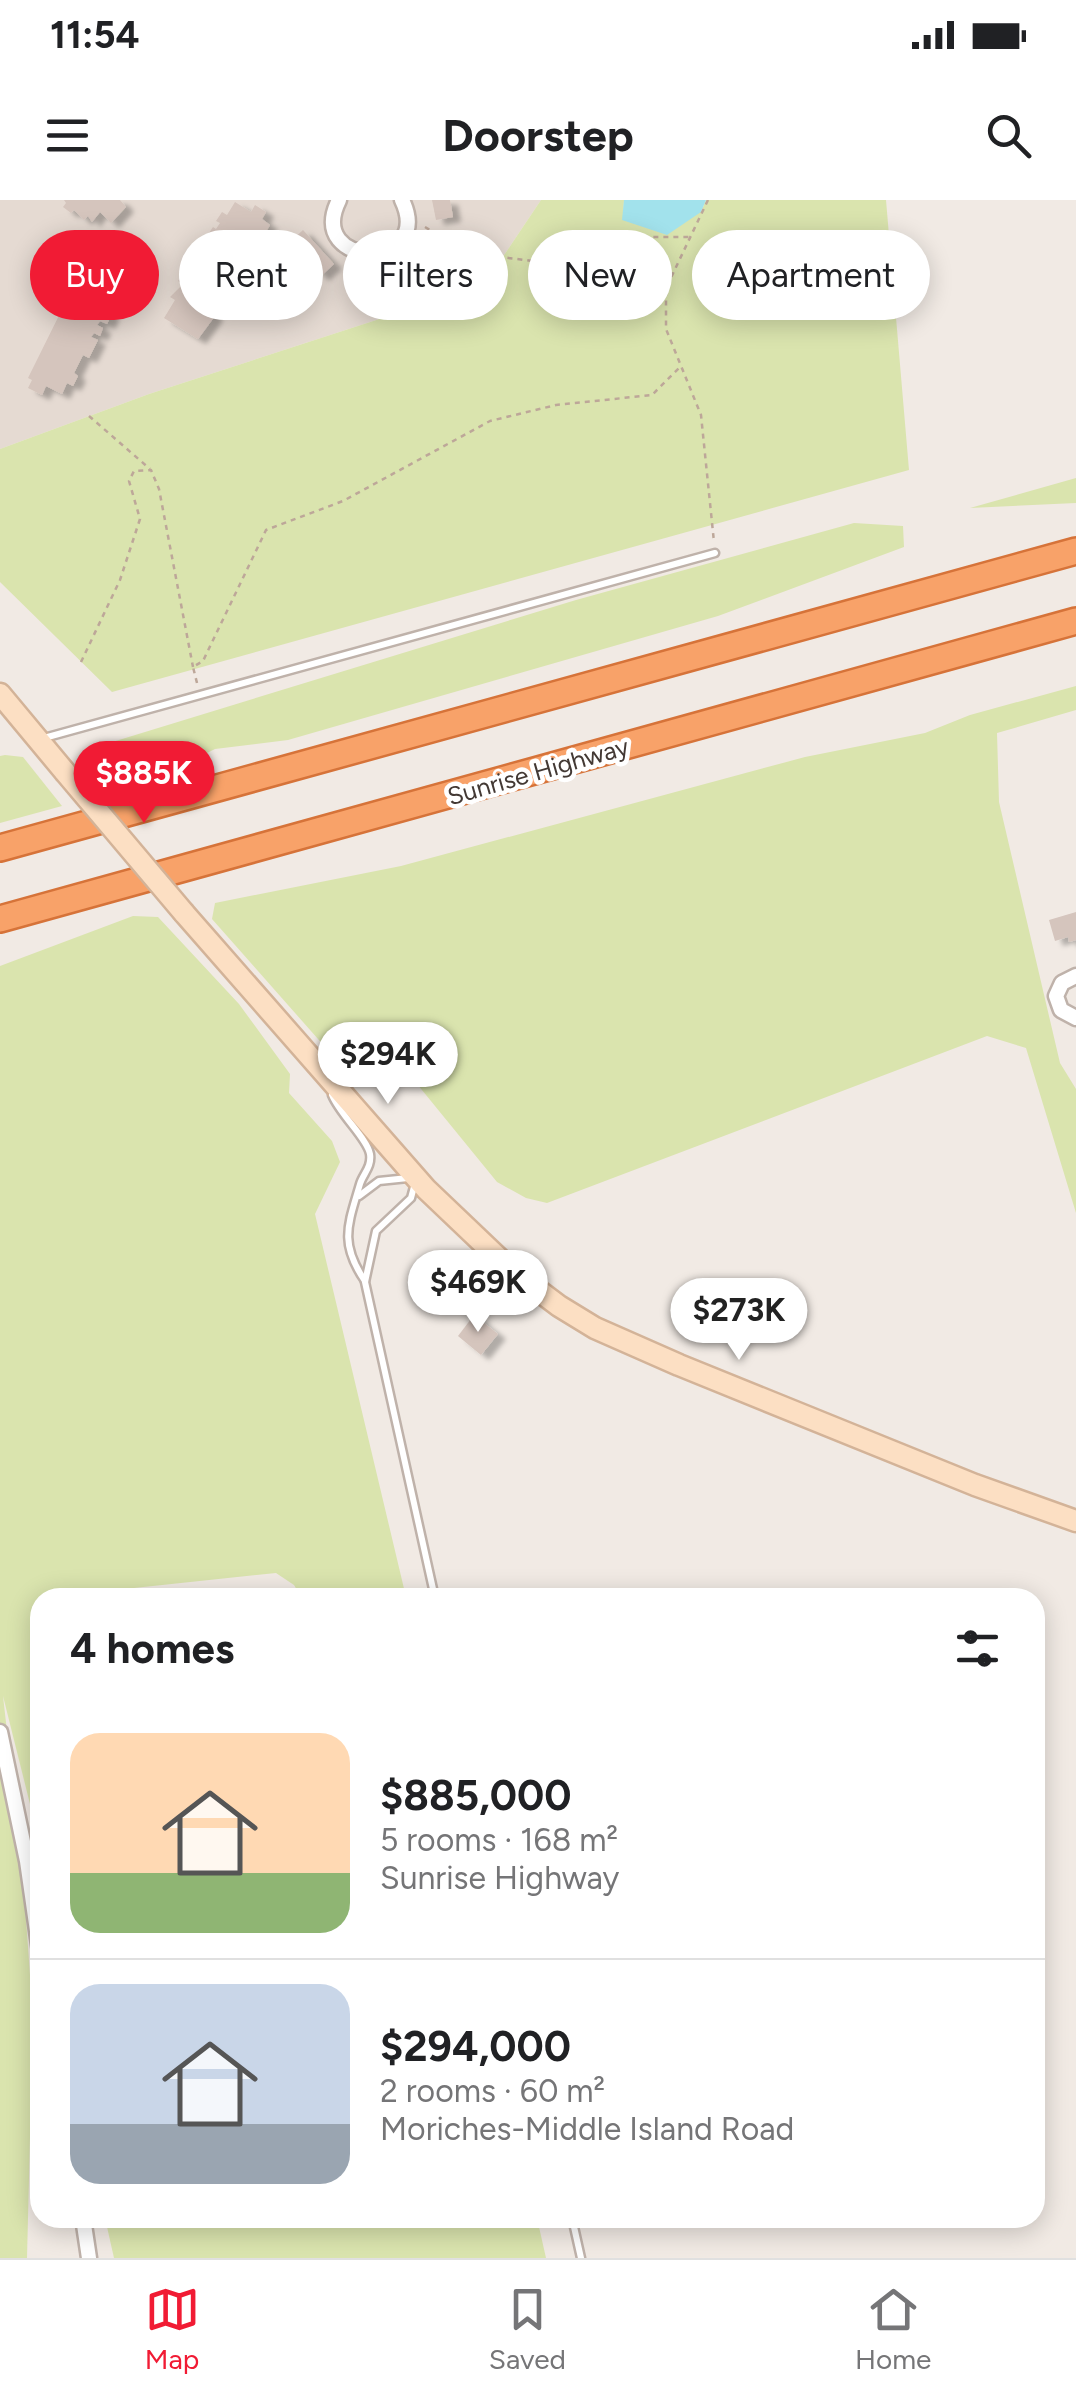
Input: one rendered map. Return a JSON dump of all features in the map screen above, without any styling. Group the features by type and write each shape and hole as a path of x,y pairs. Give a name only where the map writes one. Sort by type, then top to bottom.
{"highway":[{"path":"0,848 1076,551"},
{"name":"Sunrise Highway","path":"0,918 1076,621"}],"main road":[{"path":"0,694 416,1178 510,1269 595,1328 740,1391 1076,1522"}],"street":[{"path":"332,202 334,226 341,241 354,252 370,256 386,252 400,242 407,226 402,200"},
{"path":"1076,976 1062,983 1056,996 1061,1010 1076,1018"},
{"path":"0,1732 30,1876"},
{"path":"84,2228 89,2258"}],"lane":[{"path":"38,740 716,553"},
{"path":"322,1068 337,1108 363,1139 370,1154 347,1231 351,1260 366,1282 433,1588"},
{"path":"359,1196 379,1181 416,1178 410,1198 376,1231 366,1282"},
{"path":"574,2228 581,2258"}],"path":[{"path":"695,230 708,200"},
{"path":"407,217 468,253 533,262 604,237 692,237 666,288 666,330 701,415 716,553"},
{"path":"193,667 203,661 266,530 343,501 490,421 556,405 652,396 681,366"},
{"path":"89,416 151,470 159,489 200,695"},
{"path":"81,662 120,580 140,518 129,481 134,472 151,470"}],"shaded area":[{"path":"0,200 541,200 508,249 508,230 343,230 343,320 376,320 149,394 0,449"}],"green space":[{"path":"541,200 624,200 623,220 701,212 706,200 886,200 889,230 692,230 692,320 896,320 909,470 112,692 0,582 0,449 149,394 376,320 508,320 508,249"},
{"path":"1076,478 1076,503 970,508"},
{"path":"854,523 903,526 904,547 718,616 288,740 215,749 141,786 112,792 85,767 83,751 576,600"},
{"path":"1076,686 1076,710 997,733 999,802 1060,1063 1076,1089 1076,1213 1026,1048 987,1036 547,1203 526,1198 497,1182 395,1057 368,1039 341,1065 212,919 215,903 401,866 805,757 925,733 970,715"},
{"path":"0,756 23,757 62,806 0,823"},
{"path":"133,916 158,917 239,1004 290,1074 289,1093 332,1141 340,1162 315,1214 404,1588 296,1588 276,1573 134,1588 30,1588 30,1804 3,1696 30,1975 27,2258 0,2258 0,966"},
{"path":"107,2228 539,2228 546,2258 114,2258"}],"water":[{"path":"624,200 706,200 701,212 672,232 622,220"}],"building":[{"path":"64,200 120,200 126,207 111,223 100,212 92,222 88,216 84,220 74,210 71,213 63,207"},
{"path":"432,200 450,200 453,217 436,220"},
{"path":"235,202 251,212 255,205 266,212 262,219 270,225 267,230 211,230 220,223 216,221 222,212 227,215"},
{"path":"323,252 334,264 323,274"},
{"path":"179,288 179,320 212,320 198,339 164,318 175,300 170,297"},
{"path":"57,320 109,320 97,325 103,328 100,336 94,333 91,337 98,340 89,358 83,355 74,373 78,376 73,386 67,383 62,394 46,386 42,395 28,388 32,380 28,378"},
{"path":"1076,912 1076,940 1069,942 1068,937 1055,941 1049,920"},
{"path":"474,1315 498,1334 481,1355 458,1336"}]}
